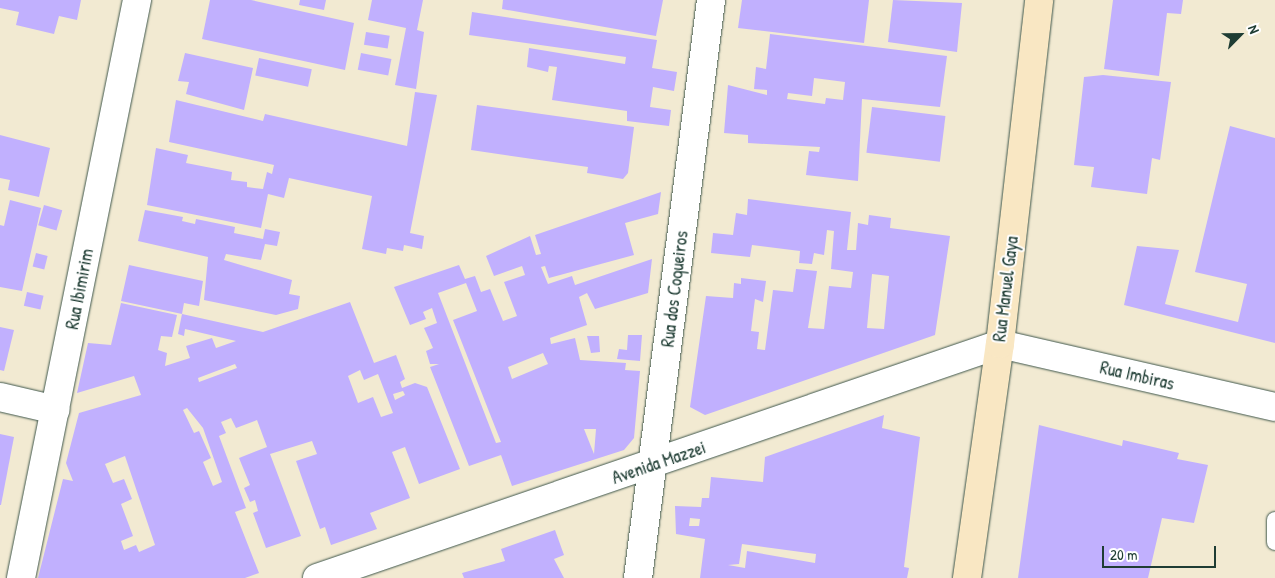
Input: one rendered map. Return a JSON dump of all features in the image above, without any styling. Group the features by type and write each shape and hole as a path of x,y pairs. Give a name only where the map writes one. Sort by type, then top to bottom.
{"main road":[{"name":"Rua Manuel Gaya","path":"967,578 1000,344 1039,0"}],"street":[{"name":"Rua Ibimirim","path":"21,578 137,0"},
{"name":"Rua dos Coqueiros","path":"638,578 711,0"},
{"name":"Avenida Mazzei","path":"317,578 653,465 1000,344"},
{"name":"Rua Imbiras","path":"1000,344 1275,407"},
{"path":"0,396 56,410"}],"lane":[{"path":"1275,520 1275,542"}],"building":[{"path":"0,0 81,0 77,20 59,16 54,34 16,25 19,12 0,8"},
{"path":"210,0 251,0 354,23 345,70 202,39"},
{"path":"300,0 326,0 324,10 299,5"},
{"path":"372,0 423,0 417,30 424,32 416,89 395,85 406,28 368,20"},
{"path":"503,0 663,0 656,36 502,9"},
{"path":"742,0 869,0 864,43 738,28"},
{"path":"893,0 962,3 957,52 888,42"},
{"path":"1113,0 1183,0 1181,14 1167,13 1159,76 1104,69"},
{"path":"472,12 657,40 652,68 677,72 674,91 653,87 650,107 671,110 669,126 627,121 627,111 552,100 557,67 549,66 548,72 527,67 529,48 625,64 626,57 469,35"},
{"path":"366,32 390,36 388,49 364,45"},
{"path":"770,34 947,56 940,107 862,99 858,181 806,175 809,151 819,152 820,147 748,143 748,135 724,133 728,85 767,95 767,90 754,89 756,67 766,69","holes":["814,78 845,82 843,100 826,98 825,104 787,99 788,93 812,96"]},
{"path":"185,53 253,68 244,110 186,94 189,82 178,81"},
{"path":"361,53 391,59 388,76 358,70"},
{"path":"259,58 312,69 308,87 255,76"},
{"path":"1103,75 1171,82 1160,160 1152,158 1147,194 1091,187 1094,167 1074,165 1084,77"},
{"path":"415,92 437,95 410,233 424,236 422,249 404,245 403,251 387,248 386,254 362,249 372,196 289,178 284,198 268,194 261,228 147,205 156,148 188,155 186,163 232,172 231,180 247,182 247,187 263,189 267,172 272,174 274,165 169,142 176,100 263,121 265,114 407,146"},
{"path":"477,105 634,127 628,173 623,179 587,173 588,167 471,150"},
{"path":"872,107 945,116 940,162 866,153"},
{"path":"1230,126 1275,138 1275,343 1124,305 1137,246 1179,250 1165,304 1238,322 1247,284 1195,272"},
{"path":"0,135 50,148 39,197 8,190 10,180 0,178"},
{"path":"661,192 658,214 625,223 634,255 549,278 545,266 541,267 548,284 572,276 575,285 652,259 648,293 595,309 587,293 579,297 587,325 550,338 551,344 575,338 580,360 626,363 625,370 640,371 634,438 624,450 512,486 501,455 469,466 430,367 439,364 430,364 426,351 433,348 424,328 437,323 432,308 423,312 426,319 410,325 394,287 459,265 465,279 475,276 481,292 490,289 503,321 517,316 504,282 525,275 522,266 494,276 486,256 530,236 536,255 541,254 535,235","holes":["466,283 477,311 453,320 501,442 496,443 438,293","543,353 548,364 512,379 508,367","584,429 596,429 594,454"]},
{"path":"748,199 851,212 847,250 856,250 858,223 868,225 869,215 891,218 890,228 950,236 935,335 705,415 690,407 706,296 733,298 734,283 741,284 741,278 766,281 763,302 755,299 751,331 759,332 757,349 765,350 773,290 793,292 796,269 817,271 808,328 824,329 829,286 851,288 853,272 831,269 834,231 827,230 824,255 814,253 812,264 799,263 800,251 752,245 750,257 711,253 713,233 733,235 736,213 747,215","holes":["872,274 889,276 884,329 867,328"]},
{"path":"10,200 41,208 22,291 0,287 0,225 4,226"},
{"path":"44,205 62,210 56,230 38,225"},
{"path":"145,210 183,217 182,221 195,224 196,219 235,227 234,233 263,239 265,229 280,232 277,246 265,244 261,260 226,254 224,260 292,280 289,294 300,296 298,309 276,315 204,300 208,257 138,241"},
{"path":"36,253 48,256 44,269 33,267"},
{"path":"129,265 203,281 199,306 184,303 182,314 121,301"},
{"path":"27,292 44,296 40,309 24,306"},
{"path":"350,302 374,363 396,355 405,379 400,382 402,388 415,383 427,387 460,469 419,484 405,447 392,452 410,498 370,513 377,529 331,545 325,527 320,529 296,461 317,454 312,441 270,454 301,536 266,548 253,513 258,511 255,500 250,502 244,488 250,485 239,458 267,447 257,420 236,428 231,418 221,422 226,433 219,436 246,508 235,512 259,573 245,578 38,578 63,479 73,481 66,463 79,413 141,395 134,376 77,393 88,343 111,345 121,303 177,315 172,337 161,336 158,350 167,353 165,366 190,358 186,346 212,338 216,348 236,341 185,329 184,336 178,334 182,314 263,332","holes":["235,364 237,368 199,382 198,378","360,370 364,380 378,374 393,413 381,417 373,397 358,403 348,376","403,391 405,395 395,400 393,394","187,408 203,428 222,482 213,486 203,462 211,458 199,431 194,433 183,410","125,456 155,545 139,552 136,545 124,550 121,541 133,536 121,504 132,499 124,479 113,483 105,464"]},
{"path":"0,327 14,330 4,371 0,370"},
{"path":"628,335 642,335 640,361 617,359 619,349 627,350"},
{"path":"587,336 599,336 600,352 591,353"},
{"path":"884,415 882,428 920,437 904,567 909,568 907,578 700,578 705,539 676,534 675,506 701,507 702,498 709,498 711,477 763,482 765,457","holes":["690,518 700,519 699,526 689,526","742,544 816,554 815,563 747,551 745,568 728,565 739,564"]},
{"path":"1039,425 1122,446 1123,440 1179,453 1177,459 1208,465 1194,523 1162,518 1148,578 1018,578"},
{"path":"0,434 14,437 1,505 0,505"},
{"path":"555,530 564,555 554,559 564,578 464,578 462,573 505,561 501,549"}]}
